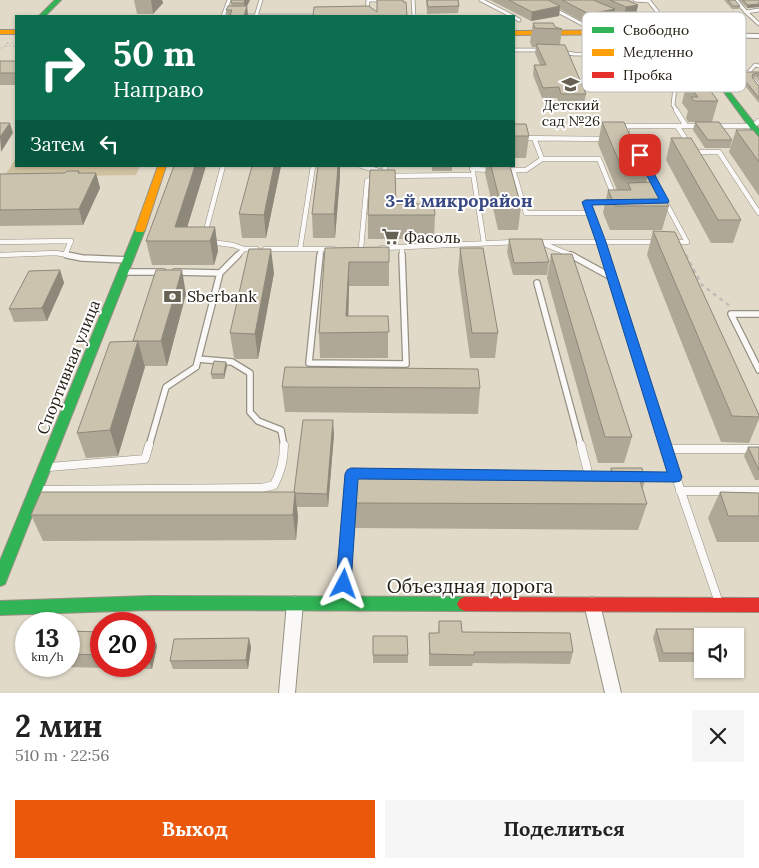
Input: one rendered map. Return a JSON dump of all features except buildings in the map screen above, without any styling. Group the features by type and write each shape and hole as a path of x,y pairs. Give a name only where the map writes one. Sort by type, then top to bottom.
{"street":[{"path":"43,15 58,0"},
{"path":"0,32 15,32"},
{"path":"515,33 582,33"},
{"path":"746,36 759,36"},
{"path":"728,92 757,127"},
{"name":"Спортивная улица","path":"0,579 129,260 162,167"},
{"path":"287,693 295,603"},
{"name":"Объездная дорога","path":"0,608 84,605 295,603 759,605"},
{"path":"592,604 613,693"}],"lane":[{"path":"223,15 229,0"},
{"path":"256,15 261,0"},
{"path":"367,15 368,0 377,0"},
{"path":"414,0 414,15"},
{"path":"481,0 509,15"},
{"path":"635,0 649,1 658,12"},
{"path":"736,0 759,24"},
{"path":"552,8 582,24"},
{"path":"746,12 759,10"},
{"path":"515,18 519,20"},
{"path":"515,50 546,50"},
{"path":"554,50 582,54"},
{"path":"746,72 749,72 755,65 759,66"},
{"path":"754,80 759,86"},
{"path":"674,92 673,105 686,126"},
{"path":"669,242 687,242 624,126 705,126"},
{"path":"677,126 695,153 719,152 759,213"},
{"path":"715,126 757,127"},
{"path":"515,138 612,139"},
{"path":"534,138 542,159"},
{"path":"622,140 632,140"},
{"path":"505,170 526,170 542,159 599,159 617,202 586,202 601,242 666,449 719,605"},
{"path":"223,167 203,241 233,245 244,249 337,249"},
{"path":"300,249 313,167"},
{"path":"365,167 385,174 473,175"},
{"path":"385,167 385,174"},
{"path":"484,243 472,168 497,170"},
{"path":"514,170 526,213 590,213"},
{"path":"361,248 367,181 385,174"},
{"path":"0,242 71,241 64,255"},
{"path":"378,248 521,242"},
{"path":"531,242 659,242"},
{"path":"540,242 580,259 612,278"},
{"path":"353,248 370,248"},
{"path":"321,249 309,363 406,364 402,248"},
{"path":"45,467 146,459 166,387 196,367 220,273 244,249"},
{"path":"0,255 64,255 82,258 129,260"},
{"path":"124,272 220,273"},
{"path":"536,282 589,476"},
{"path":"759,314 732,314 759,370"},
{"path":"36,490 262,488 274,485 280,475 284,437 281,430 258,421 250,412 250,373 242,365 220,359 198,359"},
{"path":"666,449 759,449"},
{"path":"342,603 351,474 598,476"},
{"path":"627,477 676,477"},
{"path":"680,491 759,491"}],"path":[{"path":"0,42 9,42 7,43 15,45"},
{"path":"0,48 7,43"},
{"path":"4,46 15,45"},
{"path":"678,242 702,285 741,314"}],"shaded area":[{"path":"15,160 15,167 140,167 136,175 4,177"}],"traffic: fast":[{"path":"43,15 58,0"},
{"path":"727,92 759,134"},
{"path":"0,579 140,230"},
{"path":"0,608 149,603 465,604"}],"traffic: slow":[{"path":"0,32 15,32"},
{"path":"515,33 582,33"},
{"path":"140,230 162,167"}],"traffic: jam":[{"path":"465,604 759,605"}],"place":[{"name":"Детский сад №26","path":"571,85"},
{"name":"Фасоль","path":"390,237"},
{"name":"Sberbank","path":"173,296"}],"district":[{"name":"3-й микрорайон","path":"459,200"}],"route":[{"path":"344,584 351,474 676,477 601,242 586,202 665,201 640,155"}]}
